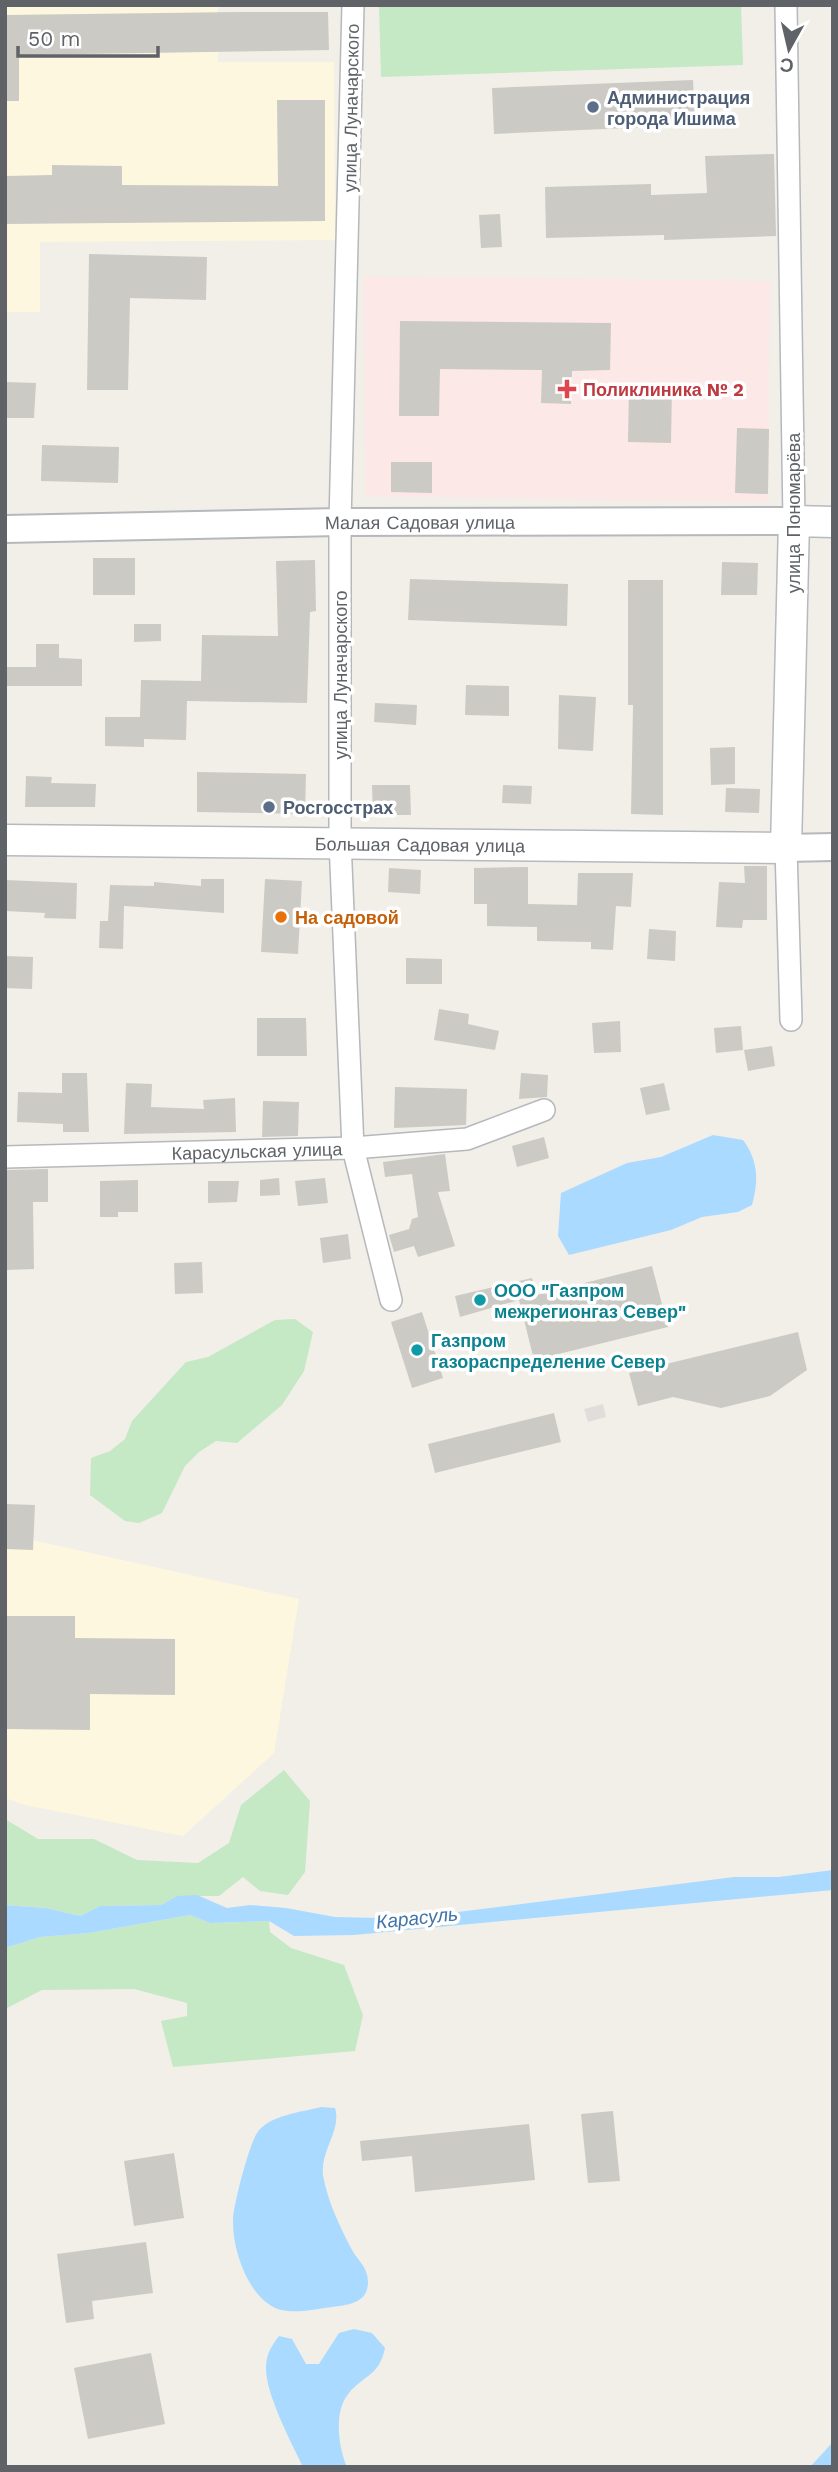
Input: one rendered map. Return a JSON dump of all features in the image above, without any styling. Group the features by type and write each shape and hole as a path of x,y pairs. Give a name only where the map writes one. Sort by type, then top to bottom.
{"main road":[{"name":"Малая Садовая улица","path":"794,521 833,522"},
{"name":"улица Пономарёва","path":"786,848 794,521"},
{"name":"Большая Садовая улица","path":"5,840 340,841 786,848"}],"street":[{"name":"улица Луначарского","path":"353,5 340,522 340,841 353,1148"},
{"name":"улица Пономарёва","path":"786,5 794,521"},
{"name":"Малая Садовая улица","path":"5,529 340,522 794,521"},
{"name":"Большая Садовая улица","path":"786,848 833,846"},
{"name":"улица Пономарёва","path":"786,848 791,1020"},
{"path":"353,1148 467,1139 544,1110"},
{"name":"Карасульская улица","path":"5,1157 353,1148 391,1300"}],"shaded area":[{"path":"5,5 218,5 218,62 334,62 335,240 40,242 40,312 5,312"},
{"name":"Поликлиника № 2","path":"364,276 770,281 768,502 365,496"},
{"path":"603,1404 606,1417 588,1422 584,1409"},
{"path":"5,1534 299,1599 274,1753 183,1836 25,1805 5,1798"}],"green space":[{"path":"379,5 741,5 743,65 381,77"},
{"path":"295,1319 313,1332 304,1371 282,1405 237,1443 216,1441 199,1452 185,1466 162,1513 139,1523 125,1521 90,1495 91,1458 110,1451 125,1439 132,1421 186,1362 208,1357 275,1320"},
{"path":"284,1770 310,1801 305,1872 288,1895 260,1891 243,1877 219,1896 177,1896 161,1905 100,1906 80,1916 46,1908 5,1905 5,1819 38,1839 94,1839 137,1860 198,1863 229,1843 241,1805"},
{"path":"190,1915 210,1923 269,1921 270,1932 291,1948 344,1965 363,2015 355,2051 173,2067 161,2021 187,2016 187,2003 134,1989 42,1990 5,2009 5,1948 40,1937 89,1933"}],"water":[{"path":"713,1135 743,1140 752,1155 756,1188 752,1205 738,1212 702,1217 671,1230 569,1255 558,1236 561,1193 627,1163 661,1157"},
{"name":"Карасуль","path":"833,1870 833,1890 354,1935 294,1936 269,1921 210,1923 190,1915 89,1933 40,1937 5,1948 5,1905 46,1908 80,1916 100,1906 161,1905 177,1896 197,1895 227,1908 250,1905 335,1917 380,1918 450,1913 734,1877 779,1877"},
{"path":"321,2107 335,2108 336,2116 323,2166 325,2184 343,2232 366,2272 367,2288 363,2297 350,2304 303,2311 281,2310 260,2296 251,2285 239,2259 233,2232 236,2202 250,2150 262,2127 286,2115"},
{"path":"354,2329 372,2333 385,2348 374,2371 352,2390 342,2404 339,2432 347,2467 303,2467 269,2388 266,2365 269,2353 279,2336 292,2339 306,2364 319,2364 339,2333"},
{"path":"833,2442 833,2467 810,2467"}],"building":[{"path":"328,12 329,50 19,55 19,101 5,101 5,15"},
{"name":"Администрация города Ишима","path":"693,80 695,125 494,134 492,88"},
{"path":"277,100 325,100 325,221 5,224 5,176 52,175 52,165 122,166 122,185 278,186"},
{"path":"774,154 776,236 664,240 664,235 546,238 545,187 651,184 651,195 707,193 705,156"},
{"path":"500,214 502,247 481,248 479,215"},
{"path":"89,254 207,257 206,300 130,298 128,390 87,390"},
{"path":"400,321 611,323 610,370 572,371 571,404 541,403 542,370 440,369 439,416 399,416"},
{"path":"5,382 36,383 34,418 5,418"},
{"path":"629,384 672,385 671,443 628,442"},
{"path":"737,428 769,429 768,494 735,493"},
{"path":"42,445 119,447 118,483 41,481"},
{"path":"391,462 432,462 432,493 391,492"},
{"path":"93,558 135,558 135,595 93,595"},
{"path":"315,560 316,611 310,612 307,703 187,701 186,740 144,739 144,747 105,746 105,717 140,717 141,680 201,681 202,635 278,636 276,561"},
{"path":"722,562 758,563 757,595 721,595"},
{"path":"410,579 568,584 567,626 408,620"},
{"path":"628,580 663,580 663,815 631,814 633,705 628,705"},
{"path":"134,624 161,624 161,641 134,642"},
{"path":"36,644 59,644 59,658 82,659 82,686 5,686 5,667 36,667"},
{"path":"466,685 509,686 509,716 465,715"},
{"path":"559,695 596,697 593,751 558,749"},
{"path":"375,703 417,705 416,725 374,722"},
{"path":"735,747 735,784 711,785 710,748"},
{"path":"197,772 306,774 305,814 197,812"},
{"path":"26,776 52,777 51,783 96,784 95,807 25,807"},
{"path":"372,785 410,785 411,815 373,815"},
{"path":"503,785 532,786 531,804 502,803"},
{"path":"726,788 760,789 759,813 725,812"},
{"path":"744,866 767,866 767,920 743,920 742,928 716,927 719,882 745,883"},
{"path":"528,867 528,904 577,905 578,873 633,873 631,907 616,906 613,950 591,949 591,942 537,941 537,927 487,926 487,904 474,904 474,868"},
{"path":"389,868 421,870 420,894 388,892"},
{"path":"201,879 224,879 224,913 124,906 123,949 99,948 100,921 108,921 110,885 154,886 154,882 201,886"},
{"name":"На садовой","path":"265,879 302,881 298,954 261,952"},
{"path":"5,880 77,883 76,919 44,918 45,913 5,911"},
{"path":"649,929 676,931 675,961 647,959"},
{"path":"5,956 33,957 32,989 5,988"},
{"path":"406,958 442,959 442,984 406,984"},
{"path":"439,1009 469,1014 468,1024 499,1031 495,1050 434,1040"},
{"path":"257,1018 306,1018 307,1056 257,1056"},
{"path":"620,1021 621,1052 594,1053 592,1023"},
{"path":"741,1026 743,1050 716,1053 714,1028"},
{"path":"772,1046 775,1066 748,1071 744,1050"},
{"path":"62,1073 87,1073 89,1132 63,1132 63,1124 17,1122 18,1092 62,1093"},
{"path":"521,1073 548,1075 547,1097 519,1099"},
{"path":"126,1083 152,1084 151,1107 204,1109 203,1100 235,1098 236,1132 124,1134"},
{"path":"664,1083 670,1110 646,1115 640,1088"},
{"path":"395,1087 467,1089 466,1125 394,1128"},
{"path":"263,1101 299,1102 298,1136 262,1137"},
{"path":"544,1137 549,1158 517,1167 512,1146"},
{"path":"445,1154 450,1191 438,1192 455,1246 418,1257 414,1246 394,1252 389,1235 409,1229 412,1219 418,1217 412,1174 385,1177 383,1162"},
{"path":"48,1169 48,1202 33,1202 34,1269 5,1270 5,1170"},
{"path":"279,1178 280,1195 260,1196 260,1180"},
{"path":"325,1178 328,1203 298,1206 295,1181"},
{"path":"138,1180 138,1212 118,1212 118,1217 100,1217 100,1181"},
{"path":"208,1181 239,1181 237,1202 208,1203"},
{"path":"348,1234 351,1259 323,1263 320,1238"},
{"path":"202,1262 203,1293 175,1294 174,1263"},
{"path":"652,1266 668,1327 534,1360 519,1300 460,1317 455,1296 532,1278 537,1295"},
{"name":"Газпром газораспределение Север","path":"422,1312 443,1378 412,1388 391,1322"},
{"path":"798,1332 807,1370 770,1396 721,1408 673,1397 638,1406 629,1373"},
{"path":"554,1413 561,1442 435,1473 428,1444"},
{"path":"5,1504 35,1505 33,1550 5,1549"},
{"path":"5,1616 75,1616 75,1638 175,1639 175,1695 90,1694 90,1730 5,1729"},
{"path":"613,2111 620,2181 588,2183 581,2114"},
{"path":"529,2124 535,2180 415,2192 412,2156 362,2161 360,2141"},
{"path":"174,2153 184,2218 134,2226 124,2161"},
{"path":"146,2242 153,2293 92,2301 94,2319 66,2323 57,2254"},
{"path":"151,2353 165,2424 88,2439 74,2368"}],"place":[{"name":"Администрация города Ишима","path":"593,107"},
{"name":"Поликлиника № 2","path":"567,389"},
{"name":"Росгосстрах","path":"269,807"},
{"name":"На садовой","path":"281,917"},
{"name":"ООО \"Газпром межрегионгаз Север\"","path":"480,1300"},
{"name":"Газпром газораспределение Север","path":"417,1350"}]}
